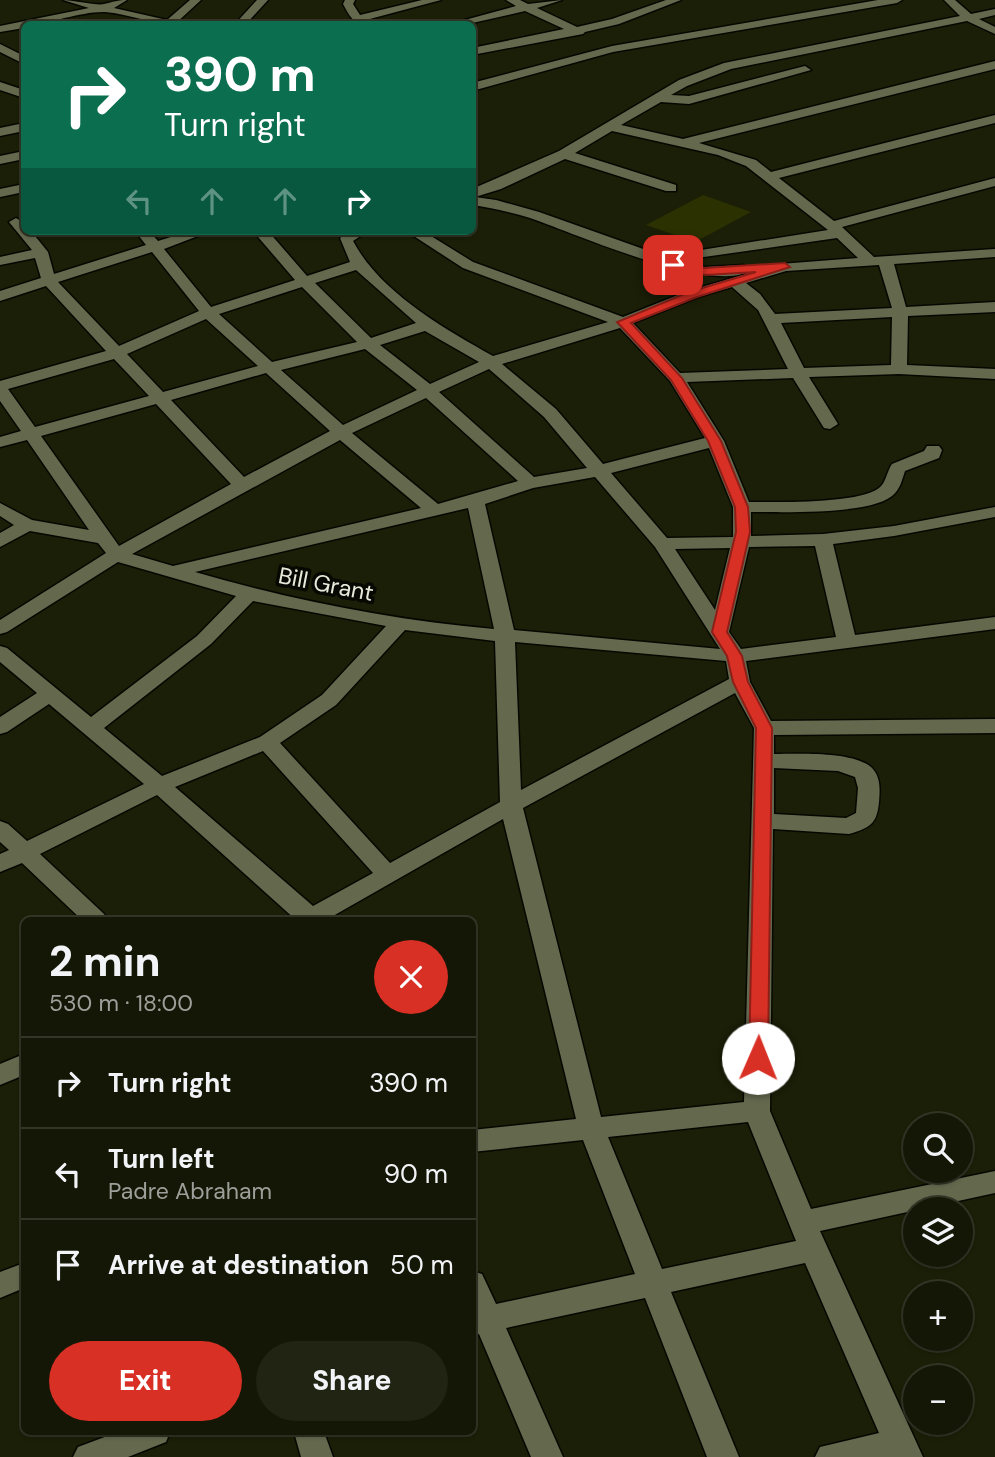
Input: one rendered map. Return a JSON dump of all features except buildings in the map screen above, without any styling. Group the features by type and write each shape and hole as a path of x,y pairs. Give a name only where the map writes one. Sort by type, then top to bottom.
{"street":[{"path":"68,0 156,21"},
{"path":"41,21 103,9 122,0"},
{"path":"172,21 196,0"},
{"path":"243,21 263,0"},
{"path":"350,0 348,4 359,21"},
{"path":"363,21 436,0"},
{"path":"511,0 588,37"},
{"path":"468,21 557,0"},
{"path":"476,51 615,22 676,0"},
{"path":"476,86 612,48 897,0"},
{"path":"949,0 969,18 995,31"},
{"path":"476,193 564,154 683,83 727,66 995,12"},
{"path":"0,29 21,25"},
{"path":"600,43 612,48"},
{"path":"0,47 21,59"},
{"path":"684,143 995,65"},
{"path":"661,98 689,100 805,70"},
{"path":"0,86 21,94"},
{"path":"0,101 21,96"},
{"path":"769,177 995,119"},
{"path":"0,132 21,128"},
{"path":"611,128 684,143 751,163 876,260 900,311 899,369"},
{"path":"564,154 671,188"},
{"path":"0,160 21,156"},
{"path":"659,260 835,229 995,182"},
{"path":"0,193 21,189"},
{"path":"476,202 534,215 659,260 705,271 995,253"},
{"path":"0,226 20,221"},
{"path":"29,235 41,252 50,281 242,485"},
{"path":"145,235 208,313 341,432 433,509"},
{"path":"0,296 192,235"},
{"path":"264,235 304,281 368,344 428,391 530,483"},
{"path":"351,235 346,237 358,264 427,325 491,362 550,413 662,544 735,656 740,682 764,728 757,1111 808,1236 903,1451 831,1457"},
{"path":"419,235 468,265 623,322 676,378 715,441 741,507 743,532 719,632"},
{"path":"0,261 41,252"},
{"path":"116,555 0,387 119,352 208,313 358,264"},
{"path":"0,628 116,555 242,485 341,432 491,362 623,322 732,281 785,267"},
{"path":"732,281 746,287 772,319 798,372 830,424"},
{"path":"772,319 995,306"},
{"path":"0,442 268,368 368,344 427,325"},
{"path":"676,378 899,369 995,374"},
{"path":"173,572 475,501 530,483 598,471 715,441"},
{"path":"741,507 805,507 876,497 891,487 898,468 933,454 933,450"},
{"path":"475,501 505,634 511,805 591,1128 723,1457"},
{"path":"0,508 27,525 104,538"},
{"path":"662,544 823,540 894,531 995,512"},
{"path":"0,541 27,525"},
{"path":"823,540 847,643"},
{"name":"Bill Grant","path":"116,555 249,594 433,629 735,656 995,623"},
{"path":"90,728 204,640 249,594"},
{"path":"0,864 159,785 267,742 329,701 400,623"},
{"path":"0,652 48,695 159,785 308,917"},
{"path":"316,917 511,805 740,682"},
{"path":"0,727 48,695"},
{"path":"764,728 995,726"},
{"path":"267,742 388,875"},
{"path":"762,821 849,826 860,822 867,817 868,779 862,769 847,763 763,761"},
{"path":"0,829 93,917"},
{"path":"0,1075 21,1065"},
{"path":"476,1141 757,1111"},
{"path":"480,1319 651,1283 995,1182"},
{"path":"0,1285 21,1276"},
{"path":"476,1301 480,1319 547,1457"},
{"path":"89,1457 147,1435"},
{"path":"310,1435 317,1457"}],"green space":[{"path":"703,195 751,212 695,242 646,225"}],"route":[{"path":"673,265 705,271 785,267 693,294 623,322 676,378 715,441 741,507 743,532 719,632 735,656 740,682 764,728 758,1058"}]}
